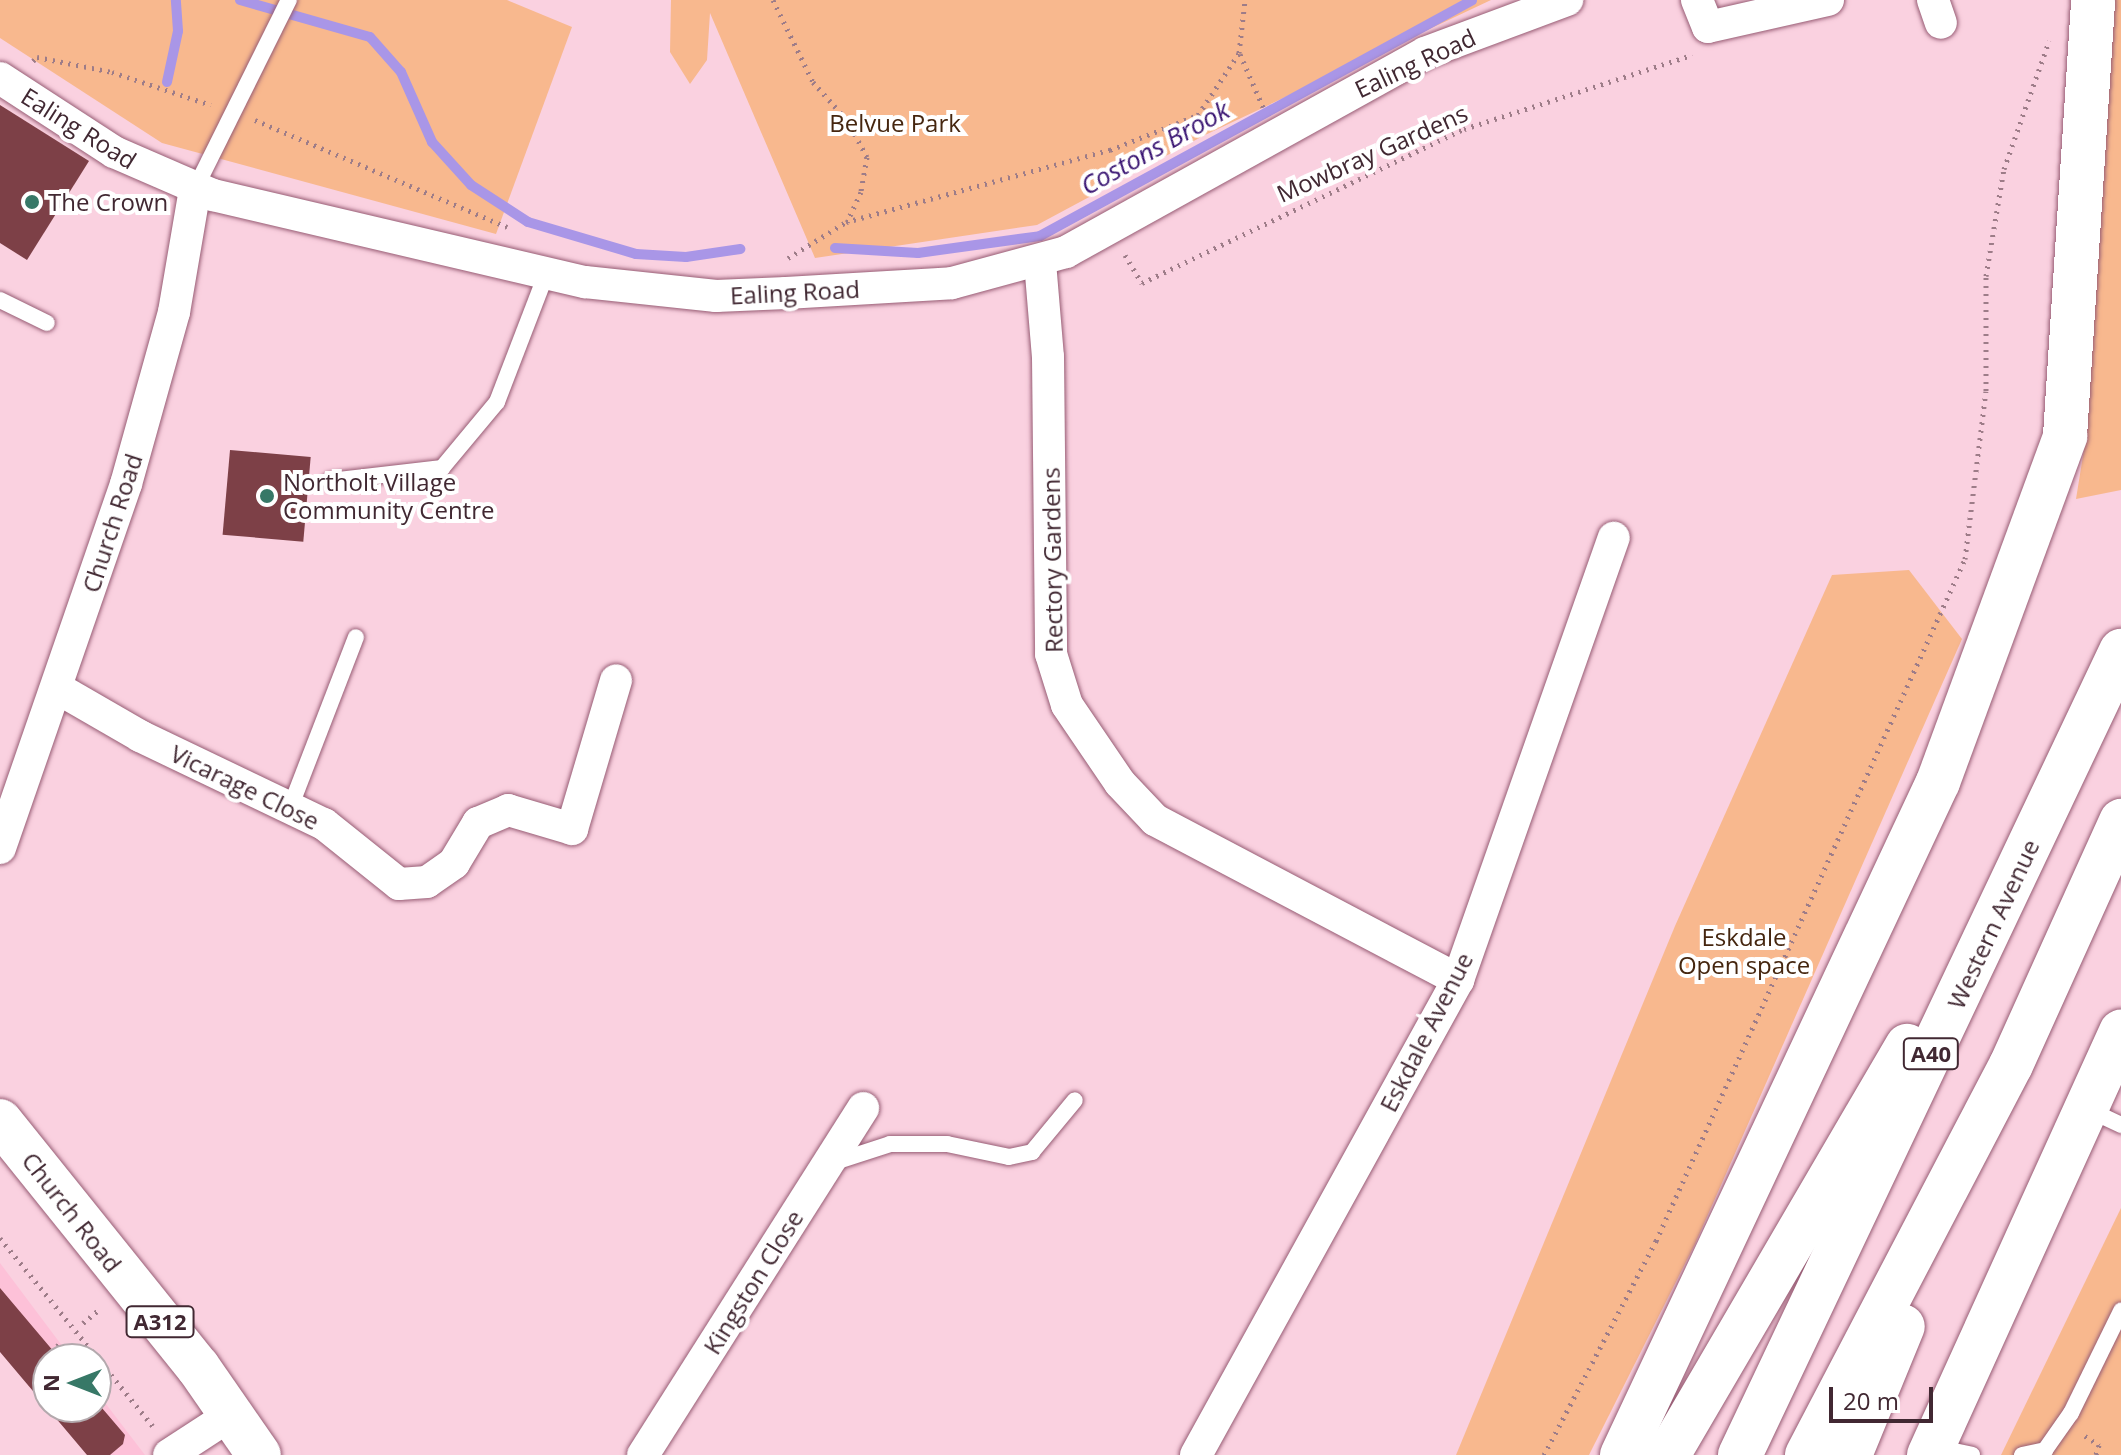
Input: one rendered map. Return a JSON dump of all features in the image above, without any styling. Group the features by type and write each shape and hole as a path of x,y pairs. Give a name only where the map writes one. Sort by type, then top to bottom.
{"main road":[{"path":"1622,1455 1938,782 2065,436 2093,0"},
{"name":"Western Avenue","path":"1740,1455 2121,651"},
{"name":"A40","path":"1668,1455 2062,779"},
{"path":"1850,1455 2011,1065 2121,821"},
{"path":"1945,1452 2103,1117 2121,1031"},
{"path":"1807,1455 2011,1065"},
{"name":"Church Road","path":"0,1121 232,1414 259,1455"}],"street":[{"name":"Ealing Road","path":"5,81 114,152 195,189 642,292 716,296 952,283 1040,262 1110,230 1425,53 1567,0"},
{"path":"1697,0 1708,27 1828,0"},
{"name":"Church Road","path":"0,848 126,484 174,312 195,189"},
{"name":"Rectory Gardens","path":"1040,262 1048,357 1051,654 1067,705 1120,783 1155,820 1458,980"},
{"name":"Eskdale Avenue","path":"1196,1455 1458,980 1614,538"},
{"name":"Vicarage Close","path":"57,688 140,736 324,824 399,884 427,882 454,863 478,823 508,810 572,829 616,680"},
{"name":"Kingston Close","path":"643,1455 863,1108"},
{"path":"172,1453 232,1414"}],"lane":[{"path":"195,189 289,0"},
{"path":"330,481 442,468 497,402 547,272"},
{"path":"0,300 47,323"},
{"path":"290,808 356,637"},
{"path":"827,1165 890,1144 947,1144 1009,1157 1032,1152 1075,1100"},
{"path":"2022,1455 2045,1450 2071,1413 2121,1311"}],"path":[{"path":"773,0 813,82 847,120 867,157 861,192 846,222"},
{"path":"780,261 846,222 1110,150 1198,115 1239,53 1245,0"},
{"path":"1544,1455 1656,1241 1965,559 1986,391 1986,276 2001,184 2052,33"},
{"path":"1239,53 1260,102"},
{"path":"5,81 37,57 112,72 307,139 518,232"},
{"name":"Mowbray Gardens","path":"1110,230 1142,283 1464,129 1686,59"},
{"path":"0,1238 172,1453"},
{"path":"83,1323 101,1308"}],"shaded area":[{"path":"0,1263 60,1343 32,1343 32,1352 0,1337"},
{"path":"112,1412 145,1455 99,1455 98,1423 112,1423"}],"green space":[{"path":"0,0 507,0 572,27 496,234 162,143 0,38"},
{"name":"Belvue Park","path":"671,0 1491,0 1203,136 1037,225 815,258 710,13 707,60 690,84 670,52"},
{"path":"2113,0 2121,0 2121,490 2076,499 2086,437"},
{"name":"Eskdale Open space","path":"1909,570 1962,639 1695,1244 1589,1455 1456,1455 1675,926 1832,575"},
{"path":"2121,1208 2121,1455 2001,1455"}],"building":[{"name":"The Crown","path":"0,105 89,161 27,260 0,243"},
{"name":"Northolt Village Community Centre","path":"230,450 311,457 303,542 223,535"},
{"path":"0,1288 46,1343 32,1343 32,1390 0,1352"},
{"path":"112,1420 125,1435 123,1444 110,1455 87,1455 60,1423 112,1423"}],"waterway":[{"path":"167,82 178,31 176,0"},
{"name":"Costons Brook","path":"240,0 370,37 401,72 432,142 471,185 528,222 636,254 686,257 740,249"},
{"name":"Costons Brook","path":"835,248 918,253 1040,236 1472,0"}],"place":[{"name":"The Crown","path":"32,202"},
{"name":"Northolt Village Community Centre","path":"267,496"}]}
